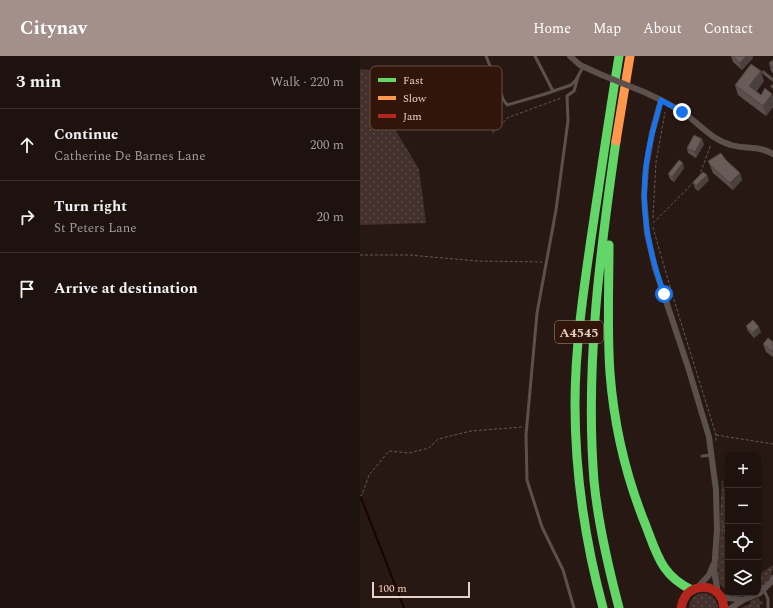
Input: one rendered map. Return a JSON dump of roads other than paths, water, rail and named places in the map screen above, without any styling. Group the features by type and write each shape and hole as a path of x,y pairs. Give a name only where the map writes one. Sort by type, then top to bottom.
{"main road":[{"name":"A4545","path":"603,608 596,586 583,515 576,441 575,404 577,354 583,295 619,56"},
{"name":"A4545","path":"619,608 599,518 594,484 591,430 593,342 609,186 614,145 630,56"},
{"path":"609,186 609,355 611,387 622,451 639,509 663,566 674,580 695,588 710,588 720,595 724,608"},
{"path":"681,608 684,597 695,588"}],"street":[{"path":"570,56 583,67 644,92 682,112 713,138 732,146 770,153 773,145"},
{"path":"661,101 652,133 646,167 644,196 647,233 655,268 688,367 709,437 717,509 714,578 720,595 743,600"},
{"path":"695,588 705,580 714,564"},
{"path":"731,608 743,600 755,596 764,590 773,578"}],"lane":[{"path":"486,56 490,66"},
{"path":"535,56 553,91"},
{"path":"574,608 562,570 542,527 527,480 526,427 537,313 556,210 568,121 568,96 574,91 583,67"},
{"path":"763,72 773,80"},
{"path":"502,96 507,105 570,85 578,77"},
{"path":"702,456 712,455"},
{"path":"764,590 768,599 768,608"}],"waterway":[{"path":"360,495 404,608"}]}
